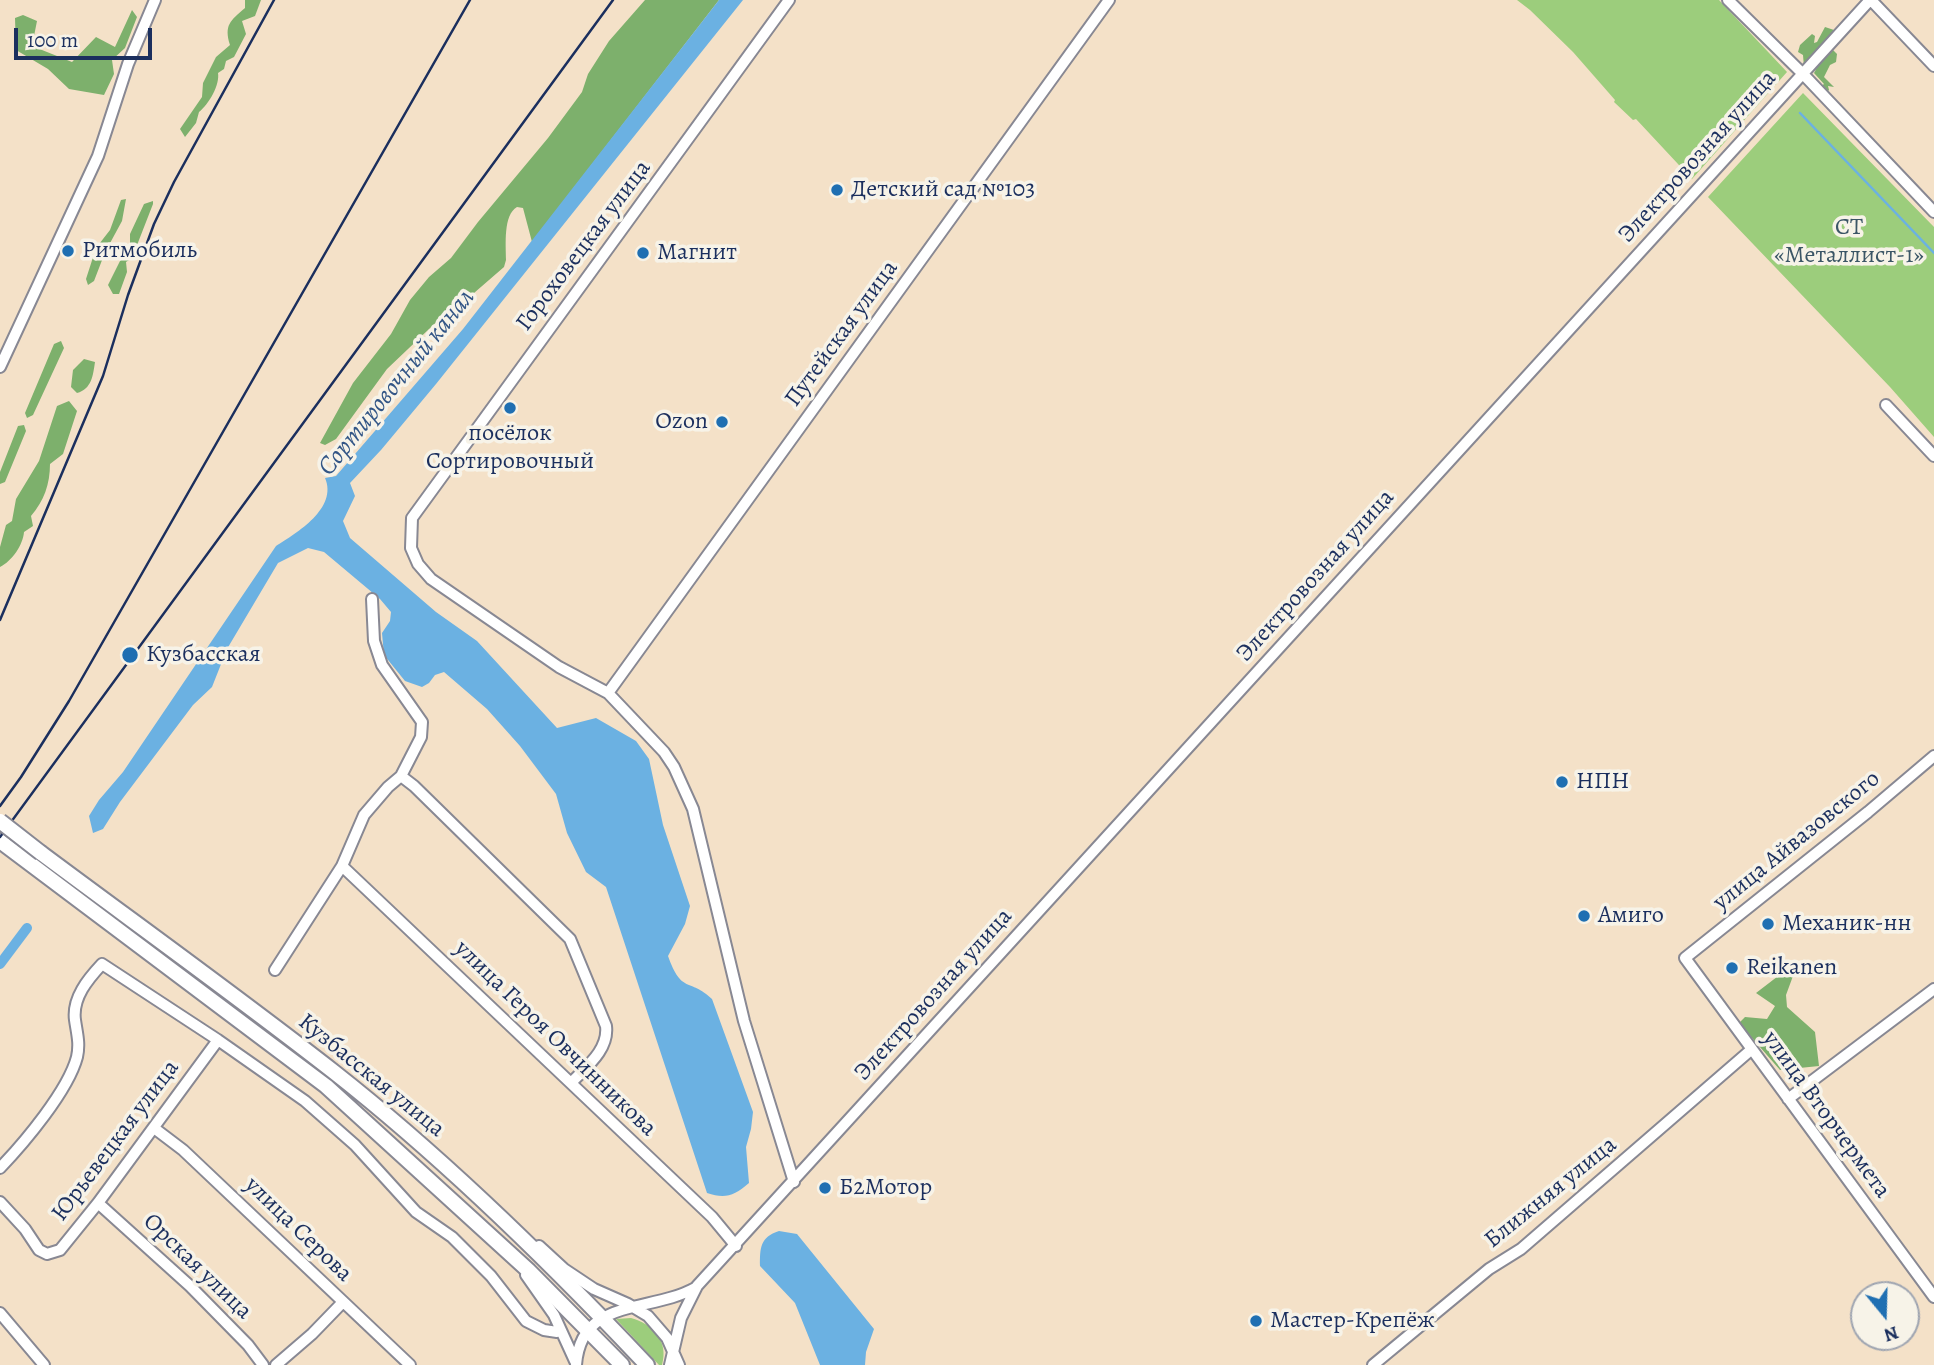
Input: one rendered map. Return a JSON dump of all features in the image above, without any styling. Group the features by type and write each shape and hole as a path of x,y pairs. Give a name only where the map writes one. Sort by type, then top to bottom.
{"main road":[{"path":"0,821 37,859"},
{"path":"0,841 37,859"},
{"name":"Кузбасская улица","path":"37,859 335,1072 427,1150 602,1317 647,1365"},
{"name":"Кузбасская улица","path":"37,859 326,1086 499,1244 588,1328 622,1365"}],"street":[{"path":"0,367 99,156 128,64 155,0"},
{"name":"Гороховецкая улица","path":"608,693 559,667 431,579 418,564 411,548 412,518 789,0"},
{"name":"Путейская улица","path":"608,693 1108,0"},
{"path":"1728,0 1803,74 1934,212"},
{"path":"1870,0 1934,66"},
{"name":"Электровозная улица","path":"697,1286 1870,0"},
{"path":"1886,405 1934,456"},
{"path":"275,970 342,866 364,815 388,786 401,776 421,737 422,722 382,665 374,641 372,598"},
{"path":"608,693 664,752 684,787 699,833 744,1021 794,1182"},
{"name":"улица Айвазовского","path":"1685,958 1934,756"},
{"path":"401,776 570,939 606,1026 607,1035 600,1052 571,1083"},
{"name":"улица Героя Овчинникова","path":"342,866 712,1217 736,1246"},
{"name":"улица Вторчермета","path":"1685,958 1934,1297"},
{"path":"0,1168 25,1142 68,1079 80,1041 74,1015 78,1000 86,981 102,964 306,1101 341,1131 416,1212 452,1237 491,1276 526,1321 544,1330 561,1331"},
{"path":"1787,1099 1934,989"},
{"name":"Юрьевецкая улица","path":"0,1202 25,1229 39,1250 47,1254 60,1250 98,1203 218,1040"},
{"name":"Ближняя улица","path":"1373,1365 1489,1269 1521,1249 1752,1049"},
{"name":"улица Серова","path":"154,1128 183,1150 410,1365"},
{"name":"Орская улица","path":"98,1203 190,1286 248,1345 263,1365"},
{"path":"513,1231 543,1249 564,1269 594,1289 635,1308 654,1321 673,1350 679,1365"},
{"path":"499,1244 536,1288 577,1364"},
{"path":"577,1364 578,1348 588,1328 602,1317 683,1294 697,1286"},
{"path":"670,1365 681,1318 697,1286"},
{"path":"276,1365 343,1302"},
{"path":"0,1313 44,1365"}],"green space":[{"path":"245,0 261,0 255,16 242,21 246,34 234,57 226,61 224,69 218,73 213,94 185,137 180,129 202,97 203,83 216,57 230,45 228,28 232,20 245,8"},
{"path":"645,0 719,0 532,242 523,208 517,207 507,223 504,267 449,310 387,369 336,439 325,445 320,443 353,383 391,334 410,300 429,277 451,258 548,138 582,92 588,74 609,41"},
{"path":"1517,0 1719,0 1787,72 1692,179 1636,119 1633,120 1614,102 1573,52"},
{"path":"132,10 137,17 125,48 112,60 114,74 104,95 69,89 48,69 16,50 15,18 23,15 37,21 32,46 72,62 96,37 115,47"},
{"path":"1825,27 1837,31 1831,40 1833,50 1837,54 1836,62 1830,65 1824,77 1834,87 1828,86 1829,90 1825,94 1820,87 1824,84 1814,73 1820,62 1804,67 1803,55 1798,52 1800,45 1812,34 1815,36 1814,43 1817,42"},
{"name":"СТ «Металлист-1»","path":"1803,93 1934,227 1934,437 1890,387 1708,197"},
{"path":"126,199 122,221 109,245 100,247 104,255 94,281 88,285 86,279 96,248 110,230 121,200"},
{"path":"153,201 132,258 126,262 127,272 119,294 113,294 108,285 124,253 130,250 130,234 144,204"},
{"path":"61,341 64,348 33,415 27,418 25,413 54,344"},
{"path":"84,359 95,362 93,372 89,385 77,393 71,387 73,370"},
{"path":"69,401 77,411 63,454 50,464 45,492 31,516 33,526 24,532 22,542 13,557 0,567 0,547 6,525 12,521 16,499 39,461 57,406"},
{"path":"24,425 26,431 5,482 0,484 0,472 18,426"},
{"path":"1786,970 1793,976 1786,995 1787,1007 1815,1032 1819,1066 1780,1070 1739,1023 1745,1017 1767,1019 1775,1006 1756,993"},
{"path":"631,1318 646,1324 661,1341 664,1356 662,1365 659,1365 616,1319"}],"water":[{"path":"719,0 743,0 436,384 350,483 355,496 343,521 350,538 436,612 477,641 557,728 596,718 636,741 649,759 663,825 690,906 685,924 668,956 682,981 712,999 753,1112 746,1147 749,1183 739,1191 724,1196 707,1193 606,887 586,872 567,833 556,794 520,746 487,709 444,672 435,675 422,687 405,681 384,655 382,633 390,621 391,612 380,599 324,552 308,548 278,563 227,649 212,687 193,705 120,802 103,829 93,833 89,816 123,772 276,546 304,527 321,509 326,499 325,478 336,476 463,329"},
{"path":"779,1231 797,1234 874,1329 866,1352 865,1365 820,1365 795,1303 760,1266 762,1244 768,1236"}],"waterway":[{"path":"1800,113 1934,253"},
{"name":"Сортировочный канал","path":"0,964 27,928"}],"railway":[{"path":"0,620 103,376 154,224 174,182 274,0"},
{"path":"0,806 69,701 470,0"},
{"path":"0,837 613,0"}],"place":[{"name":"Детский сад №103","path":"837,190"},
{"name":"Ритмобиль","path":"68,251"},
{"name":"Магнит","path":"643,253"},
{"name":"посёлок Сортировочный","path":"510,408"},
{"name":"Ozon","path":"722,422"},
{"name":"Кузбасская","path":"130,655"},
{"name":"НПН","path":"1562,782"},
{"name":"Амиго","path":"1584,916"},
{"name":"Механик-нн","path":"1768,924"},
{"name":"Reikanen","path":"1732,968"},
{"name":"Б2Мотор","path":"825,1188"},
{"name":"Мастер-Крепёж","path":"1256,1321"}]}
